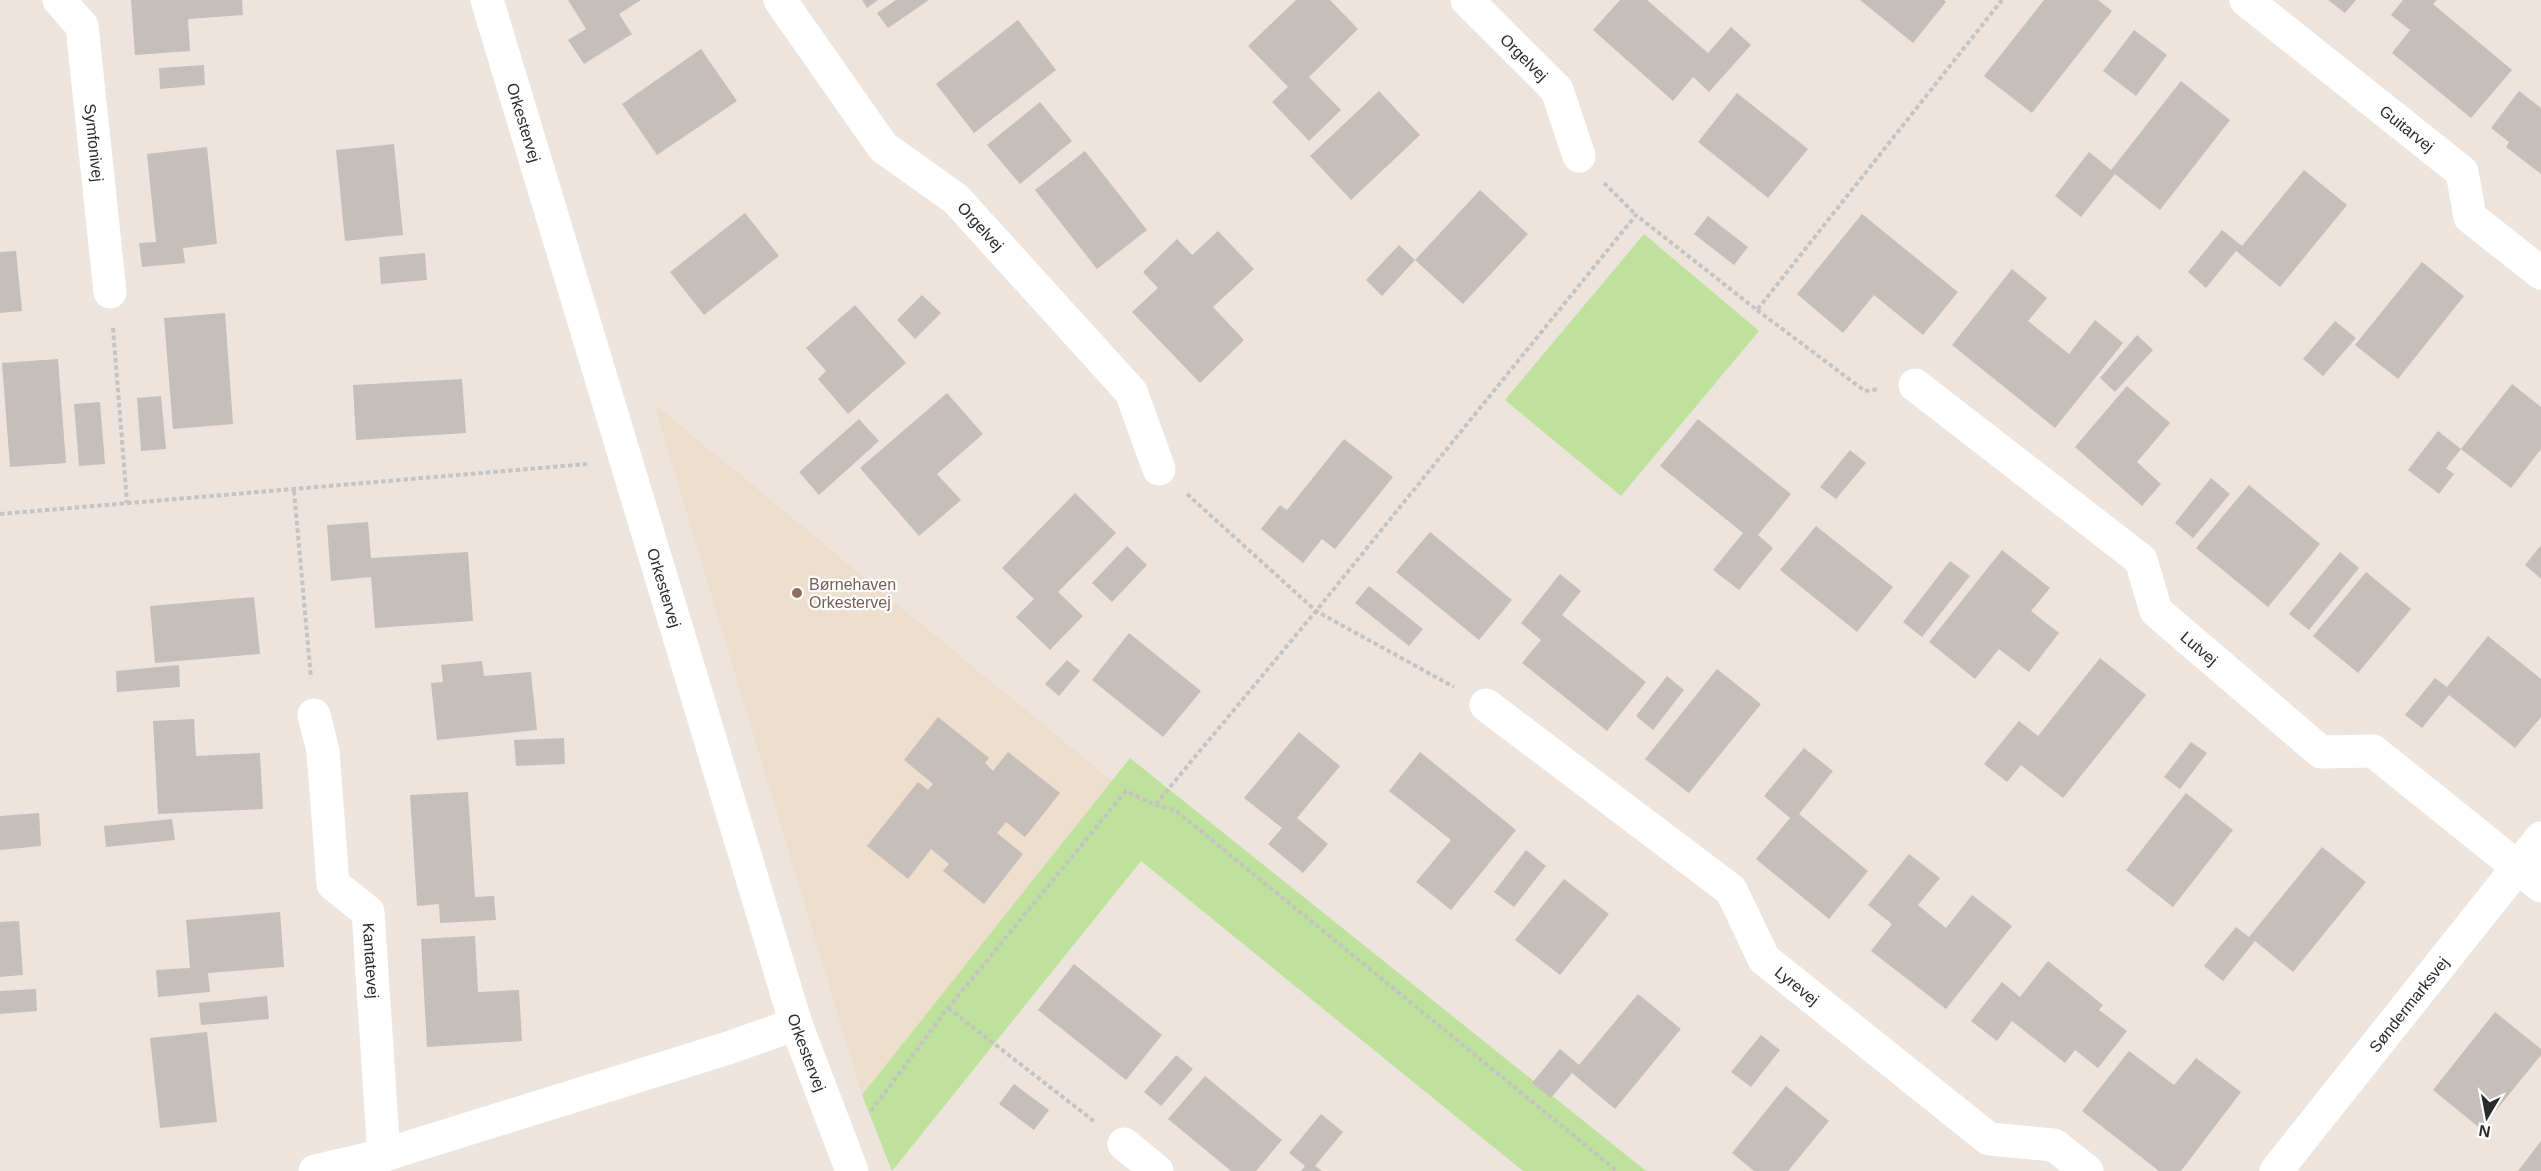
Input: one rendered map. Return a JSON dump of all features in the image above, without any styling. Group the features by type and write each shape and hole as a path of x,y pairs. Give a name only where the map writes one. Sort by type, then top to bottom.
{"street":[{"name":"Symfonivej","path":"59,0 82,26 110,292"},
{"name":"Orkestervej","path":"487,0 796,1024 852,1171"},
{"name":"Orgelvej","path":"780,0 883,147 956,199 1131,392 1159,469"},
{"name":"Orgelvej","path":"1467,0 1557,90 1579,156"},
{"name":"Guitarvej","path":"2246,0 2462,172 2470,217 2541,273"},
{"name":"Lutvej","path":"1915,386 2141,560 2156,611 2321,752 2373,751 2529,876"},
{"name":"Lyrevej","path":"1486,705 1731,890 1764,959 1989,1138 2054,1145 2087,1171"},
{"name":"Kantatevej","path":"314,715 323,751 333,884 369,912 384,1155"},
{"name":"Søndermarksvej","path":"2276,1171 2529,876 2541,837"},
{"path":"315,1171 384,1155 728,1048 796,1024"},
{"path":"1124,1144 1157,1171"}],"path":[{"path":"1757,310 2002,0"},
{"path":"1579,156 1636,215 1865,391 1915,386"},
{"path":"1155,805 1636,215"},
{"path":"110,292 127,503"},
{"path":"0,514 294,491 626,459"},
{"path":"1159,469 1316,610 1486,705"},
{"path":"294,491 314,715"},
{"path":"835,1127 870,1112 948,1008 1126,791 1155,805 1175,810 1617,1171"},
{"path":"948,1008 1124,1144"}],"shaded area":[{"name":"Børnehaven Orkestervej","path":"654,404 1113,782 862,1095"}],"green space":[{"path":"1644,234 1759,331 1621,496 1505,400"},
{"path":"1130,758 1646,1171 1523,1171 1141,861 892,1171 862,1095"}],"building":[{"path":"131,0 242,0 243,15 188,19 190,51 135,55"},
{"path":"568,0 641,0 619,14 632,34 584,64 568,40 586,29"},
{"path":"862,0 878,0 867,8"},
{"path":"896,0 929,0 888,28 877,13"},
{"path":"1296,0 1330,0 1358,29 1309,77 1341,110 1309,141 1272,102 1288,87 1248,46"},
{"path":"1620,0 1647,0 1708,53 1731,27 1751,45 1709,92 1693,77 1673,101 1593,30"},
{"path":"1860,0 1944,0 1946,2 1913,43"},
{"path":"2044,0 2098,0 2112,11 2032,113 1984,76"},
{"path":"2328,0 2356,0 2345,13"},
{"path":"2403,0 2437,0 2433,4 2512,70 2471,118 2392,53 2410,30 2391,15"},
{"path":"1018,20 1056,70 974,133 936,84"},
{"path":"2134,30 2167,55 2136,96 2103,71"},
{"path":"701,49 737,101 657,155 622,104"},
{"path":"204,65 205,85 160,89 159,68"},
{"path":"2181,81 2230,120 2160,210 2115,174 2081,217 2055,196 2089,152 2111,170"},
{"path":"1379,91 1420,135 1351,200 1310,156"},
{"path":"2519,91 2541,108 2541,174 2506,147 2509,142 2491,128"},
{"path":"1737,93 1808,149 1768,198 1698,142"},
{"path":"1040,102 1072,141 1020,184 987,145"},
{"path":"394,144 403,235 345,241 336,150"},
{"path":"207,147 217,244 183,248 185,263 142,267 139,243 156,242 147,154"},
{"path":"1085,151 1147,230 1097,269 1035,190"},
{"path":"2304,170 2347,205 2280,287 2236,251 2206,288 2188,272 2222,230 2242,246"},
{"path":"1480,190 1528,234 1463,304 1415,260"},
{"path":"745,213 779,256 704,315 670,272"},
{"path":"1862,214 1958,292 1923,335 1874,295 1843,333 1797,294"},
{"path":"1708,216 1748,247 1734,265 1694,234"},
{"path":"1218,231 1254,269 1213,307 1244,340 1200,383 1132,312 1158,288 1143,272 1177,239 1192,255"},
{"path":"1399,245 1415,260 1382,296 1366,280"},
{"path":"16,251 22,311 0,313 0,252"},
{"path":"425,253 427,280 381,284 379,257"},
{"path":"2422,262 2464,296 2398,379 2355,345"},
{"path":"2012,269 2047,298 2028,321 2069,354 2095,320 2123,343 2055,428 1952,345"},
{"path":"922,295 941,313 915,339 897,320"},
{"path":"855,305 906,363 848,414 818,379 826,371 806,348"},
{"path":"225,313 233,424 173,429 164,318"},
{"path":"2335,321 2356,338 2323,376 2303,359"},
{"path":"2137,335 2153,350 2115,392 2100,378"},
{"path":"58,359 66,463 10,467 2,363"},
{"path":"462,379 466,433 356,440 353,385"},
{"path":"2512,384 2541,407 2541,449 2511,488 2461,449"},
{"path":"2127,386 2170,423 2137,462 2161,484 2142,506 2075,447"},
{"path":"947,393 983,434 937,474 961,500 919,536 860,468"},
{"path":"161,396 166,449 141,451 137,398"},
{"path":"100,402 105,464 79,466 74,404"},
{"path":"859,419 879,441 819,495 799,472"},
{"path":"1698,419 1791,494 1758,535 1773,548 1739,590 1713,570 1743,533 1660,466"},
{"path":"2438,431 2461,449 2446,468 2454,474 2439,494 2408,470"},
{"path":"1344,439 1393,477 1335,549 1322,539 1303,563 1261,529 1280,505 1287,510"},
{"path":"1850,450 1866,463 1836,499 1820,487"},
{"path":"2211,478 2230,494 2193,538 2175,523"},
{"path":"2249,485 2320,544 2268,607 2196,548"},
{"path":"1075,493 1116,533 1058,592 1083,616 1050,650 1016,617 1034,599 1002,568"},
{"path":"368,522 371,558 468,552 473,621 375,628 371,577 331,581 327,525"},
{"path":"1816,526 1893,587 1857,632 1780,570"},
{"path":"1430,532 1512,600 1479,640 1396,572"},
{"path":"2541,545 2541,579 2525,565"},
{"path":"1127,546 1147,565 1112,602 1092,583"},
{"path":"2002,550 2050,588 2031,611 2059,633 2029,672 1999,649 1975,679 1929,642"},
{"path":"2340,552 2359,568 2309,630 2289,614"},
{"path":"1950,561 1970,576 1922,637 1903,622"},
{"path":"2366,572 2411,609 2358,673 2313,636"},
{"path":"1560,574 1581,591 1562,615 1646,682 1607,731 1522,663 1541,640 1521,623"},
{"path":"1369,586 1423,629 1409,646 1355,603"},
{"path":"254,597 260,654 155,663 150,606"},
{"path":"1129,633 1201,691 1163,737 1092,680"},
{"path":"2488,636 2541,679 2541,717 2515,748 2449,695 2422,728 2405,715 2435,678 2447,687"},
{"path":"2100,658 2146,695 2063,798 2021,765 2007,782 1984,764 2019,721 2038,736"},
{"path":"1067,660 1080,671 1059,696 1045,684"},
{"path":"482,661 484,676 531,672 537,730 437,740 431,683 443,682 441,665"},
{"path":"179,665 180,687 117,692 116,671"},
{"path":"1717,669 1761,704 1689,793 1645,759"},
{"path":"1667,676 1684,690 1653,730 1636,716"},
{"path":"938,717 989,758 985,763 993,771 1008,752 1060,793 1025,837 1006,822 997,833 1023,854 984,904 943,871 949,864 931,849 908,879 867,846 918,782 928,790 933,784 904,760"},
{"path":"194,719 196,756 260,753 263,809 158,814 153,721"},
{"path":"1299,732 1340,766 1297,818 1328,844 1303,873 1268,844 1282,828 1244,798"},
{"path":"564,738 565,764 516,766 514,740"},
{"path":"2191,742 2207,753 2180,789 2164,777"},
{"path":"1804,748 1833,771 1799,814 1868,871 1829,919 1756,859 1790,818 1764,796"},
{"path":"1420,752 1516,830 1451,910 1416,882 1451,840 1389,791"},
{"path":"468,792 475,897 494,896 496,920 440,923 439,904 417,906 410,795"},
{"path":"2186,793 2233,830 2173,907 2126,870"},
{"path":"39,813 41,846 0,850 0,816"},
{"path":"172,819 175,840 106,847 104,826"},
{"path":"2322,847 2366,882 2293,972 2255,941 2223,981 2204,966 2236,927 2249,937"},
{"path":"1526,850 1546,866 1514,907 1494,892"},
{"path":"1909,854 1940,878 1918,905 1946,928 1972,895 2012,926 1946,1009 1871,951 1892,924 1868,905"},
{"path":"1564,879 1609,914 1560,975 1515,940"},
{"path":"280,912 284,967 208,973 210,992 158,997 156,970 190,968 186,920"},
{"path":"19,921 23,975 0,977 0,922"},
{"path":"475,936 478,992 519,990 522,1041 427,1047 421,939"},
{"path":"2048,961 2103,1005 2099,1010 2127,1031 2098,1068 2075,1050 2065,1063 2012,1021 1997,1041 1971,1021 2002,982 2020,997"},
{"path":"1074,964 1162,1035 1126,1080 1038,1010"},
{"path":"36,989 37,1011 0,1014 0,991"},
{"path":"1638,994 1681,1029 1615,1109 1572,1073 1551,1098 1532,1083 1560,1049 1579,1065"},
{"path":"267,996 269,1019 201,1025 199,1003"},
{"path":"2495,1012 2541,1049 2541,1055 2481,1129 2433,1090"},
{"path":"207,1032 217,1122 160,1128 150,1038"},
{"path":"1761,1035 1780,1050 1751,1087 1731,1072"},
{"path":"2129,1051 2174,1085 2196,1058 2241,1092 2181,1171 2159,1171 2082,1111"},
{"path":"1176,1055 1193,1069 1161,1106 1144,1092"},
{"path":"1205,1076 1282,1140 1256,1171 1231,1171 1168,1119"},
{"path":"1014,1084 1049,1110 1034,1130 999,1104"},
{"path":"1786,1086 1829,1121 1788,1171 1754,1171 1732,1153"},
{"path":"1321,1114 1343,1132 1315,1166 1322,1171 1301,1171 1305,1166 1289,1153"},
{"path":"2541,1141 2541,1171 2518,1171"}],"place":[{"name":"Børnehaven Orkestervej","path":"797,593"}]}
